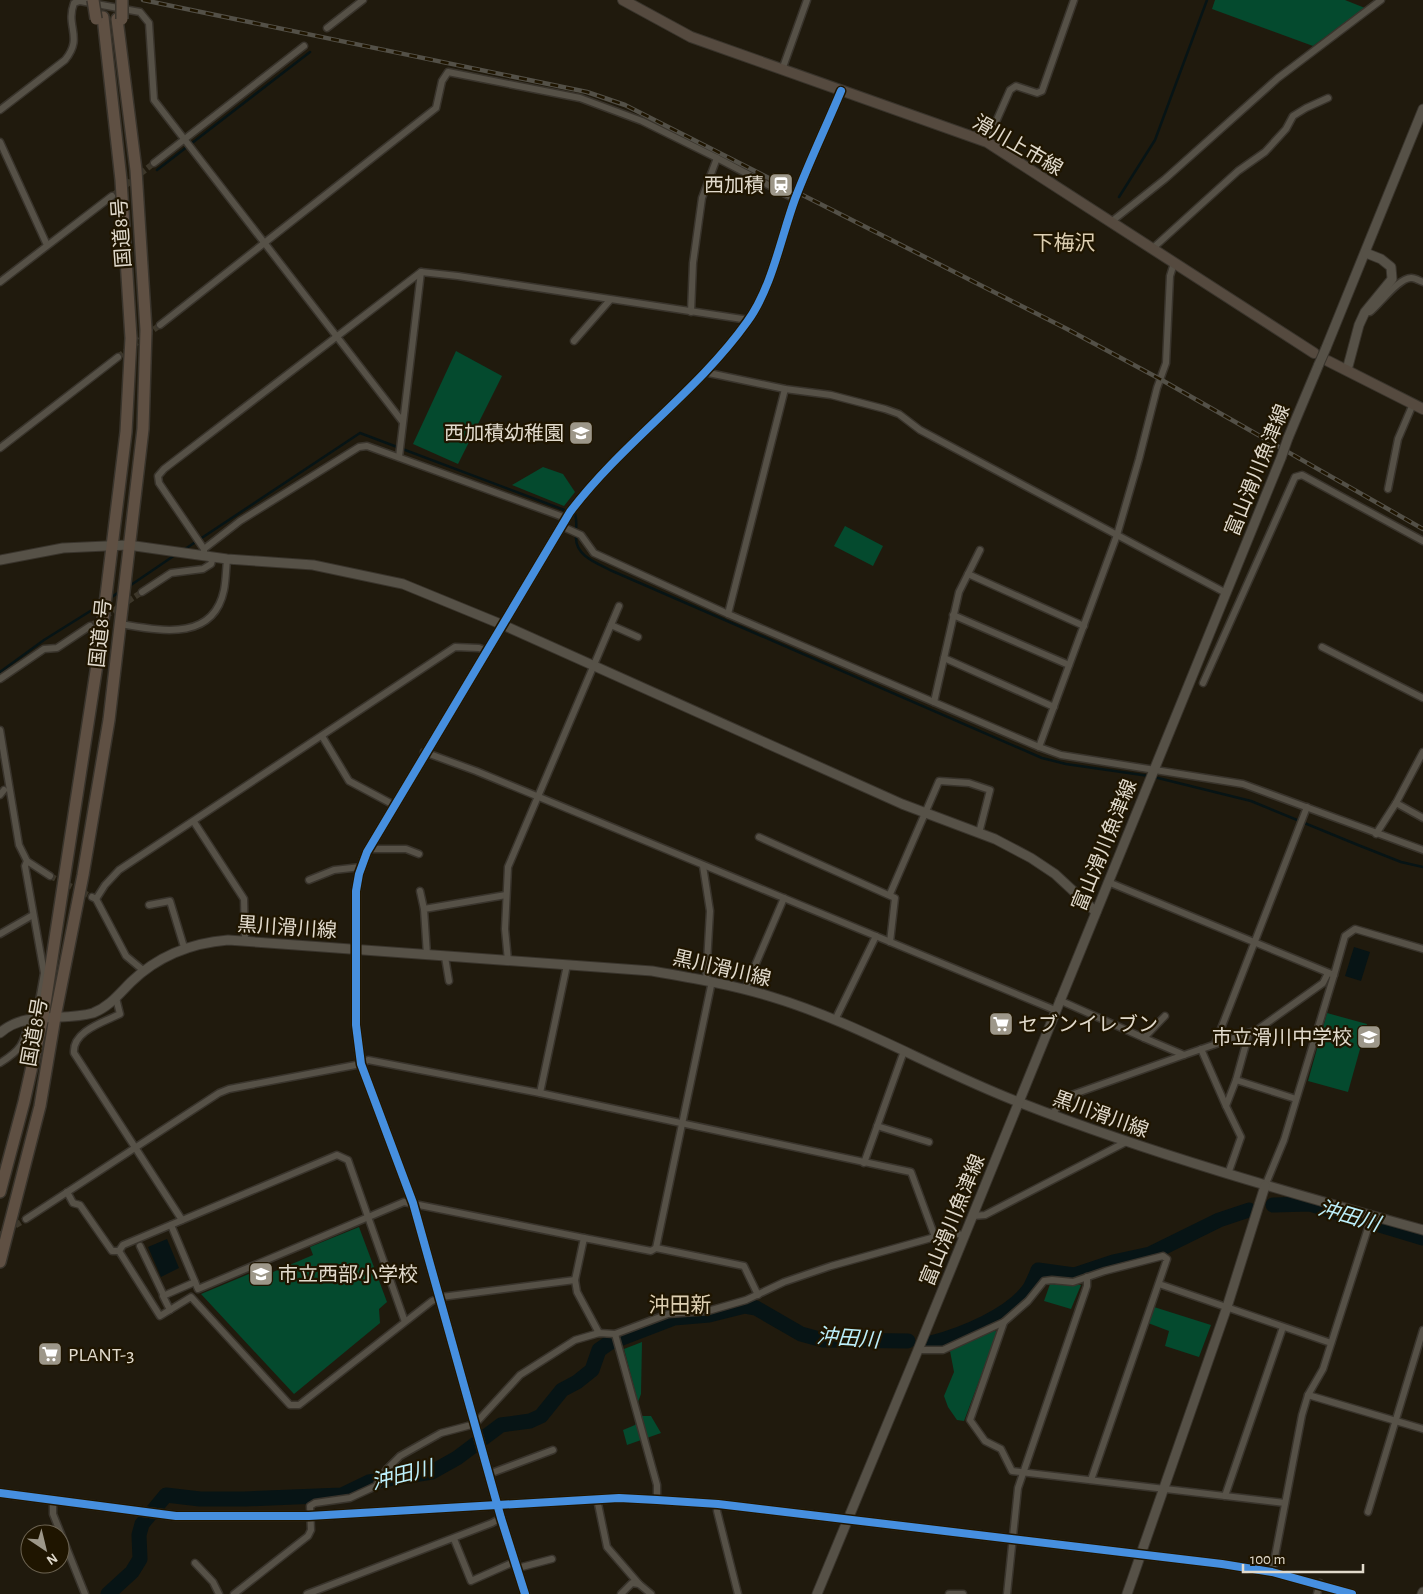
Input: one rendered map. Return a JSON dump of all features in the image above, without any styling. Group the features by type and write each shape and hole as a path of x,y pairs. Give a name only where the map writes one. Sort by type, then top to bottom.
{"highway":[{"path":"92,0 99,18"},
{"name":"国道8号","path":"0,1192 24,1102 36,1019 76,810 126,432 130,338 121,180 106,54 99,18 101,0"},
{"path":"115,0 120,19"},
{"path":"120,19 122,0"},
{"name":"国道8号","path":"0,1262 40,1106 55,1017 84,875 109,720 143,429 146,330 136,170 121,50 120,19"}],"main road":[{"name":"滑川上市線","path":"623,0 691,37 987,142 1314,353"},
{"path":"1328,362 1423,409"}],"street":[{"path":"327,28 363,0"},
{"path":"782,70 807,0"},
{"path":"987,142 1010,90 1016,86 1037,93 1042,90 1074,0"},
{"path":"1111,222 1165,179 1278,78 1382,0"},
{"path":"0,110 65,60 73,50 75,40 70,13 74,4 80,1 140,12 149,22 154,100 183,140 402,421"},
{"path":"154,162 304,46"},
{"path":"160,325 436,108 442,81 448,72 580,98 650,124 795,199"},
{"path":"525,1594 517,1564 500,1518 441,1297 413,1203 361,1064 356,1025 356,891 361,867 369,849 424,752 566,518 590,486 704,372 749,320 762,295 795,199 841,91"},
{"path":"1152,249 1238,171 1265,152 1286,129 1293,116 1328,98"},
{"name":"富山滑川魚津線","path":"817,1594 846,1519 965,1236 1059,1000 1366,253 1423,109"},
{"path":"0,142 47,246"},
{"path":"691,312 693,263 702,198 717,158"},
{"path":"0,282 112,196"},
{"path":"1347,370 1359,325 1365,312 1392,279 1391,267 1382,259 1366,253"},
{"path":"1039,747 1117,534 1157,388 1166,363 1170,276 1174,263"},
{"path":"142,592 171,574 203,569 212,564 159,483 158,476 335,336 421,272 749,320"},
{"path":"399,458 421,272"},
{"path":"1365,312 1370,312 1377,307 1403,279 1412,278 1423,282"},
{"path":"574,341 610,300"},
{"path":"0,448 118,357"},
{"path":"704,372 831,395 899,414 920,430 1226,593"},
{"path":"728,614 785,388"},
{"path":"1388,489 1398,439 1413,404"},
{"path":"207,554 240,521 359,447 367,446 566,518"},
{"path":"1203,683 1296,477 1302,475 1423,541"},
{"path":"561,526 581,535 594,553 728,614 1039,747 1061,755 1243,784 1423,850"},
{"path":"0,560 63,548 128,545 207,554 226,559 313,565 403,584 502,625 924,812 979,833 1031,858 1055,874 1096,912"},
{"path":"934,702 959,592 980,550"},
{"path":"120,624 171,632 190,629 206,619 218,606 224,590 226,559"},
{"path":"968,574 1084,626"},
{"path":"508,961 506,895 508,867 619,606"},
{"path":"953,615 1069,665"},
{"path":"611,625 638,637"},
{"path":"0,679 44,649 57,648 90,626"},
{"path":"1322,646 1423,698"},
{"path":"144,971 126,956 94,898 119,870 455,647 487,650"},
{"path":"944,658 1054,707"},
{"path":"0,734 19,846 27,861 50,876"},
{"path":"322,736 350,781 394,805"},
{"path":"424,752 537,796 1055,1010"},
{"path":"1376,834 1396,803 1423,752"},
{"path":"890,894 939,781 969,783 990,790 979,833"},
{"path":"1396,803 1423,818"},
{"path":"1214,1044 1307,806"},
{"path":"194,822 244,899 245,941"},
{"path":"760,837 890,894 895,898 890,942"},
{"path":"369,849 406,849 419,854"},
{"path":"0,1063 20,1049 36,1019 44,973 25,866 27,861"},
{"path":"656,1248 709,980 710,911 703,866"},
{"path":"309,880 334,870 361,867"},
{"path":"1108,882 1253,944 1331,974"},
{"path":"420,891 424,909 427,955"},
{"path":"424,909 506,895"},
{"path":"745,989 784,898"},
{"path":"149,905 170,901 184,947"},
{"path":"0,934 33,915"},
{"path":"1127,1594 1226,1307 1265,1186 1284,1140 1331,974 1345,936 1355,930 1423,949"},
{"path":"835,1020 876,936"},
{"name":"黒川滑川線","path":"0,1033 19,1022 92,1013 108,1006 144,971 184,947 205,942 245,941 652,971 709,980 774,997 835,1020 1018,1102 1126,1142 1265,1186 1423,1230"},
{"path":"445,957 449,981"},
{"path":"540,1093 567,965"},
{"path":"1052,1115 1062,1098 1257,1030 1323,983 1331,974"},
{"path":"116,998 120,1014 79,1035 73,1048 74,1053 136,1146 182,1220"},
{"path":"1059,1000 1184,1055"},
{"path":"1144,1038 1164,1016"},
{"path":"1226,1106 1236,1080 1249,1033"},
{"path":"1201,1049 1241,1137 1228,1174"},
{"path":"864,1163 904,1051"},
{"path":"26,1219 136,1146 229,1088 361,1064 368,1060 540,1093 910,1172 935,1237"},
{"path":"1236,1080 1296,1099"},
{"path":"877,1126 929,1142"},
{"path":"973,1216 986,1215 1126,1142"},
{"path":"119,1251 123,1246 182,1220 337,1155 348,1160 366,1217 405,1322"},
{"path":"67,1192 73,1203 80,1205 112,1251 119,1251"},
{"path":"171,1225 198,1290 404,1202 651,1251 656,1248 744,1266 758,1295"},
{"path":"1272,1572 1302,1415 1308,1395 1322,1369 1331,1344 1370,1226 1370,1214"},
{"path":"234,1594 308,1536 311,1530 310,1506 314,1503 350,1498 376,1486 387,1468 400,1456 425,1440 441,1433 475,1424 520,1375 575,1340 599,1332 615,1334 668,1314 708,1311 758,1295 784,1282 831,1266 935,1237 954,1234 965,1236"},
{"path":"584,1238 575,1280 577,1292 599,1332"},
{"path":"140,1246 170,1310"},
{"path":"119,1251 160,1316 191,1297 290,1405 299,1406 432,1300 441,1297 575,1280"},
{"path":"918,1350 943,1350 1004,1322 1028,1301 1044,1281 1074,1282 1163,1256 1167,1259 1091,1480"},
{"path":"1007,1594 1018,1488 1087,1286 1087,1277"},
{"path":"164,1296 195,1282"},
{"path":"1159,1284 1331,1344"},
{"path":"1004,1322 970,1420 985,1442 1001,1449 1012,1471 1285,1503"},
{"path":"1225,1496 1283,1327"},
{"path":"1368,1512 1423,1330"},
{"path":"615,1334 657,1485 656,1500"},
{"path":"1308,1395 1423,1429"},
{"path":"489,1474 552,1450"},
{"path":"0,1493 176,1516 309,1516 597,1499 718,1504 1222,1564 1272,1572 1320,1583 1352,1594"},
{"path":"597,1499 607,1547 639,1584 651,1594"},
{"path":"53,1500 53,1514 85,1594"},
{"path":"718,1504 717,1511 738,1594"},
{"path":"307,1594 454,1539 500,1518"},
{"path":"454,1539 471,1581 517,1564 552,1559"},
{"path":"195,1563 213,1582 219,1594"},
{"path":"621,1594 632,1583 639,1584"},
{"path":"1317,1594 1320,1583"},
{"path":"949,1594 963,1594"}],"green space":[{"path":"1215,0 1345,0 1365,8 1313,46 1212,9"},
{"path":"456,351 502,376 458,464 413,444"},
{"path":"543,467 563,474 575,492 564,506 512,485"},
{"path":"845,526 883,546 873,566 834,546"},
{"path":"1327,1013 1367,1024 1348,1092 1308,1081"},
{"path":"359,1227 387,1302 379,1309 380,1323 294,1394 201,1294 256,1271 259,1278 313,1255 310,1247"},
{"path":"1050,1284 1081,1285 1071,1309 1044,1301"},
{"path":"1154,1307 1211,1325 1199,1357 1165,1346 1169,1331 1148,1323"},
{"path":"995,1330 997,1333 964,1421 957,1420 948,1407 944,1396 954,1372 950,1351"},
{"path":"642,1342 641,1394 638,1402 624,1349"},
{"path":"641,1416 651,1416 661,1433 627,1445 623,1430 635,1425"}],"shaded area":[{"path":"1354,947 1370,952 1361,981 1345,976"},
{"path":"167,1239 179,1268 161,1277 148,1247"}],"waterway":[{"path":"1119,197 1155,140 1207,0"},
{"path":"157,170 310,52"},
{"path":"182,551 360,433 567,511"},
{"path":"572,513 576,517 576,538 579,550 594,562 610,570 1042,758 1066,764 1149,776"},
{"path":"128,587 175,555"},
{"path":"109,599 119,592"},
{"path":"0,672 44,640 100,605"},
{"path":"1154,777 1251,801 1401,862 1423,867"},
{"name":"沖田川","path":"1273,1205 1310,1204 1423,1238"},
{"name":"沖田川","path":"931,1343 957,1335 985,1323 1011,1307 1030,1288 1038,1270 1074,1275 1113,1262 1150,1254 1219,1220 1249,1210"},
{"name":"沖田川","path":"108,1594 132,1572 140,1559 139,1535 142,1524 166,1495 200,1499 342,1495 369,1482 432,1472 457,1458 501,1425 530,1421 541,1416 562,1390 577,1382 592,1370 599,1350 609,1343 674,1318 709,1315 745,1306 756,1308 801,1334 823,1340 908,1341"}],"tunnel":[{"path":"112,196 154,163"},
{"path":"118,357 160,325"},
{"path":"90,626 142,592"},
{"path":"50,876 92,897"},
{"path":"0,1235 26,1219"}],"railway":[{"path":"143,0 587,92 625,105 1067,329 1160,379 1423,529"}],"cycle path":[{"path":"525,1594 501,1518 413,1203 361,1064 356,1025 356,891 359,874 367,852 570,512 613,463 706,372 756,309 775,262 800,185 841,91"},
{"path":"0,1493 176,1516 309,1516 619,1498 718,1504 1222,1564 1272,1572 1352,1594"}],"place":[{"name":"西加積","path":"781,185"},
{"name":"西加積幼稚園","path":"581,433"},
{"name":"セブンイレブン","path":"1001,1024"},
{"name":"市立滑川中学校","path":"1369,1037"},
{"name":"市立西部小学校","path":"261,1274"},
{"name":"PLANT-3","path":"50,1354"}],"district":[{"name":"下梅沢","path":"1064,243"},
{"name":"沖田新","path":"680,1305"}]}
